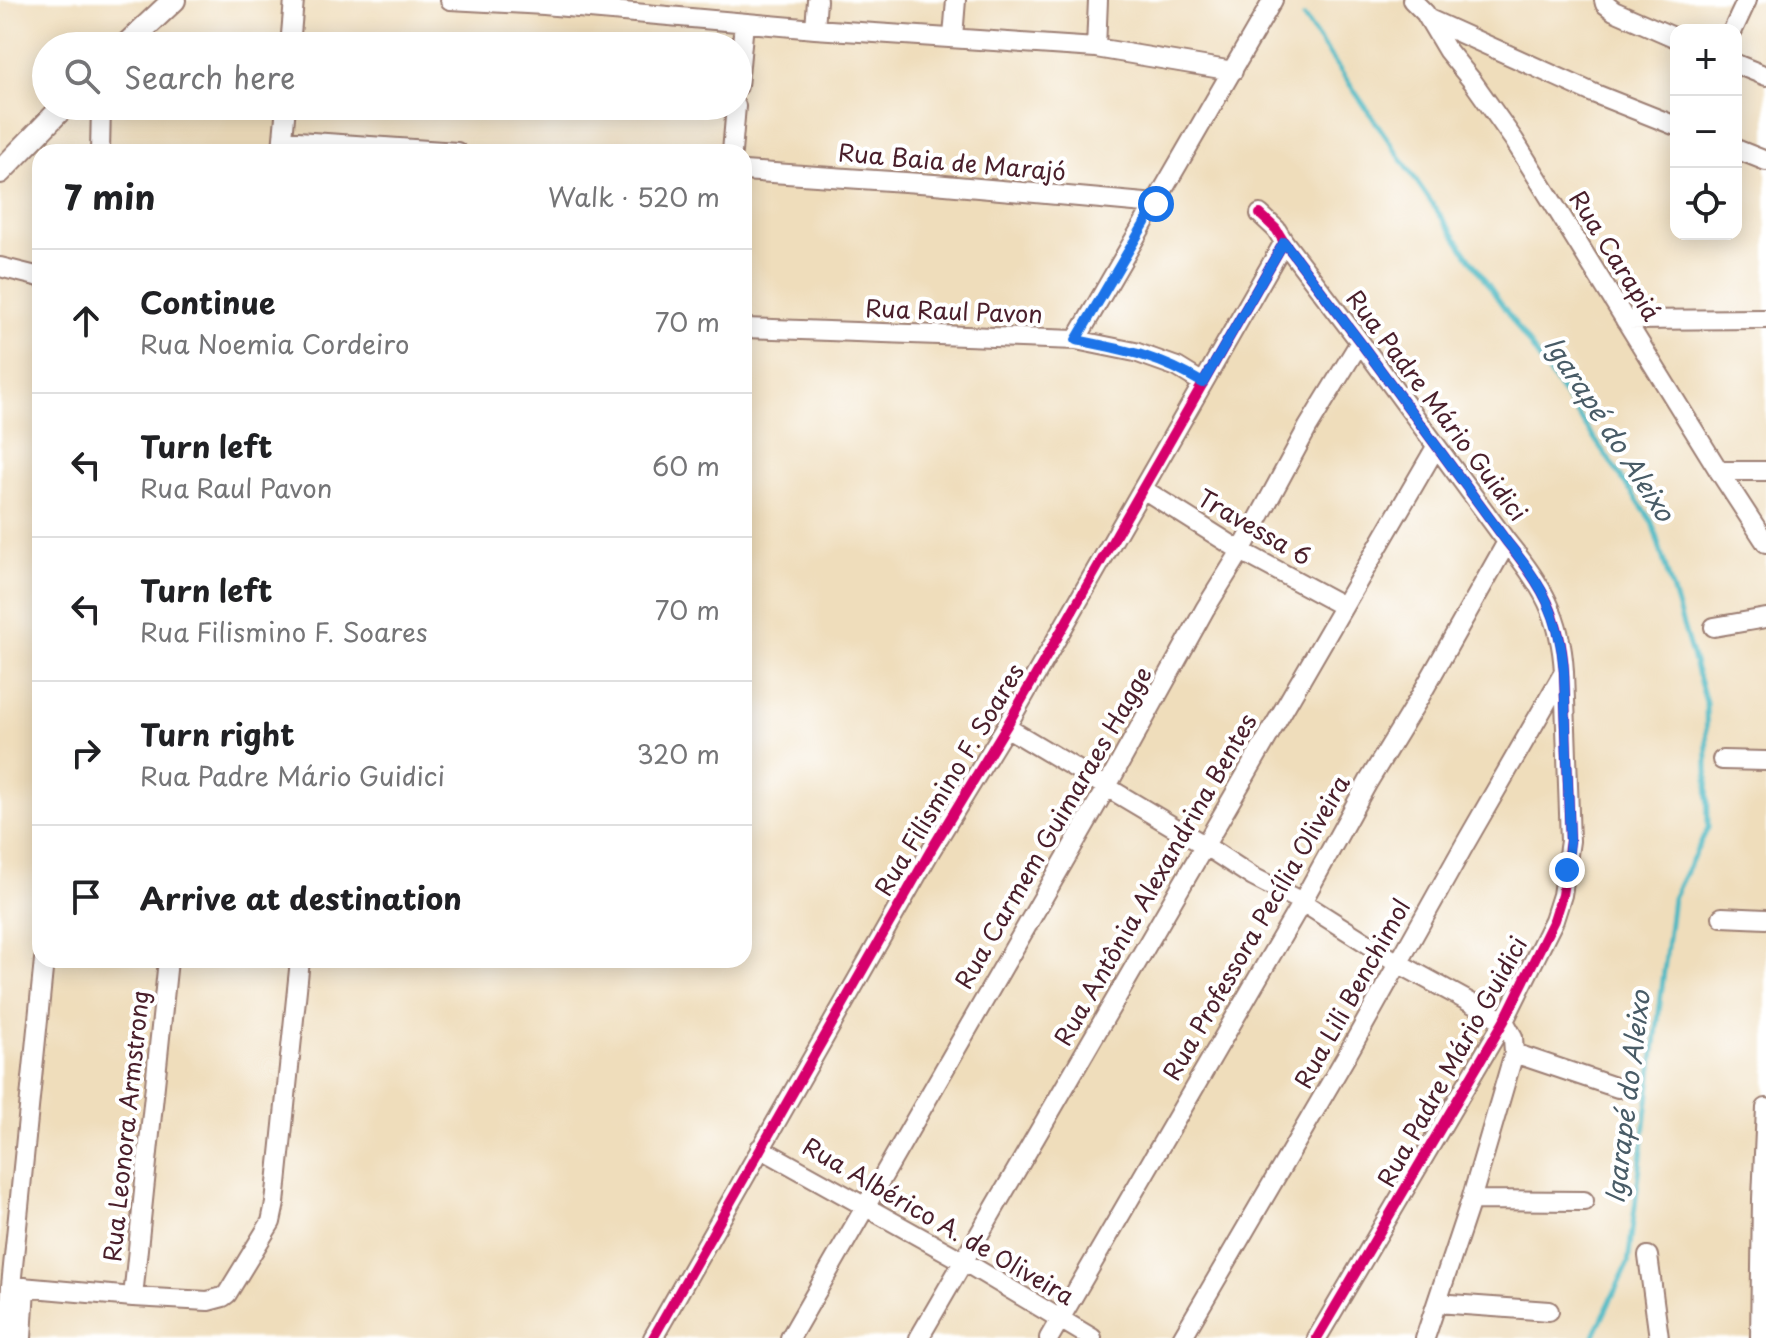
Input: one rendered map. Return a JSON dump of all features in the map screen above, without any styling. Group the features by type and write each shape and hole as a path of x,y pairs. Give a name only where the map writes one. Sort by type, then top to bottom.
{"street":[{"path":"140,32 174,0"},
{"path":"291,32 294,0"},
{"path":"450,0 678,8 744,23 1096,48 1233,71"},
{"path":"815,29 817,0"},
{"path":"953,37 956,0"},
{"path":"1096,48 1098,0"},
{"path":"1076,340 1273,0"},
{"path":"1604,0 1614,11 1670,35"},
{"path":"1736,24 1747,0"},
{"path":"1425,8 1593,93 1670,124"},
{"name":"Rua Carapiá","path":"1425,8 1447,50 1514,140 1766,543"},
{"path":"743,32 744,23"},
{"path":"1742,66 1766,76"},
{"path":"0,172 50,120"},
{"path":"100,144 101,120"},
{"path":"282,144 285,120"},
{"path":"733,144 735,120"},
{"path":"1742,151 1766,161"},
{"name":"Rua Baia de Marajó","path":"752,172 1156,204"},
{"name":"Rua Padre Mário Guidici","path":"1260,214 1276,229 1530,570 1553,613 1562,646 1564,672 1570,841 1562,895 1554,920 1504,1021 1317,1338"},
{"name":"Rua Filismino F. Soares","path":"653,1338 931,850 1006,727 1284,242"},
{"path":"0,267 32,275"},
{"path":"1625,320 1766,319"},
{"name":"Rua Raul Pavon","path":"752,328 1076,340 1135,352 1177,367 1203,383"},
{"name":"Rua Carmem Guimaraes Hagge","path":"790,1338 1241,551 1308,427 1360,342"},
{"name":"Rua Antônia Alexandrina Bentes","path":"919,1338 1436,447"},
{"path":"1719,471 1766,471"},
{"name":"Travessa 6","path":"1143,489 1241,551 1343,606"},
{"name":"Rua Professora Pecília Oliveira","path":"1049,1338 1507,542"},
{"path":"1714,627 1766,618"},
{"name":"Rua Lili Benchimol","path":"1182,1338 1564,672"},
{"path":"1006,727 1253,877 1302,902 1398,963 1504,1021 1513,1037 1514,1053 1471,1200 1425,1338"},
{"path":"1722,760 1766,761"},
{"path":"1722,917 1766,919"},
{"path":"8,1338 18,1286 43,968"},
{"name":"Rua Leonora Armstrong","path":"133,1297 167,968"},
{"name":"Rua Leonora Armstrong","path":"18,1286 133,1297 208,1301 223,1297 271,1222 299,968"},
{"path":"1514,1053 1618,1088"},
{"path":"1760,1338 1766,1108"},
{"name":"Rua Albérico A. de Oliveira","path":"760,1148 963,1261 1092,1338"},
{"path":"1471,1200 1584,1201"},
{"path":"1648,1256 1659,1338"},
{"path":"18,1286 22,1338"},
{"path":"1437,1303 1549,1311"}],"waterway":[{"name":"Igarapé do Aleixo","path":"1304,18 1652,522 1706,702 1708,828 1673,898 1628,1263 1593,1338"}],"cycle path":[{"path":"1260,214 1276,229 1540,587 1559,634 1564,672 1570,841 1562,895 1554,920 1504,1021 1317,1338"},
{"path":"653,1338 931,850 1006,727 1284,242"}],"route":[{"path":"1156,204 1076,340 1135,352 1177,367 1203,383 1284,242 1530,570 1553,613 1562,646 1564,672 1570,841 1567,870"}]}
